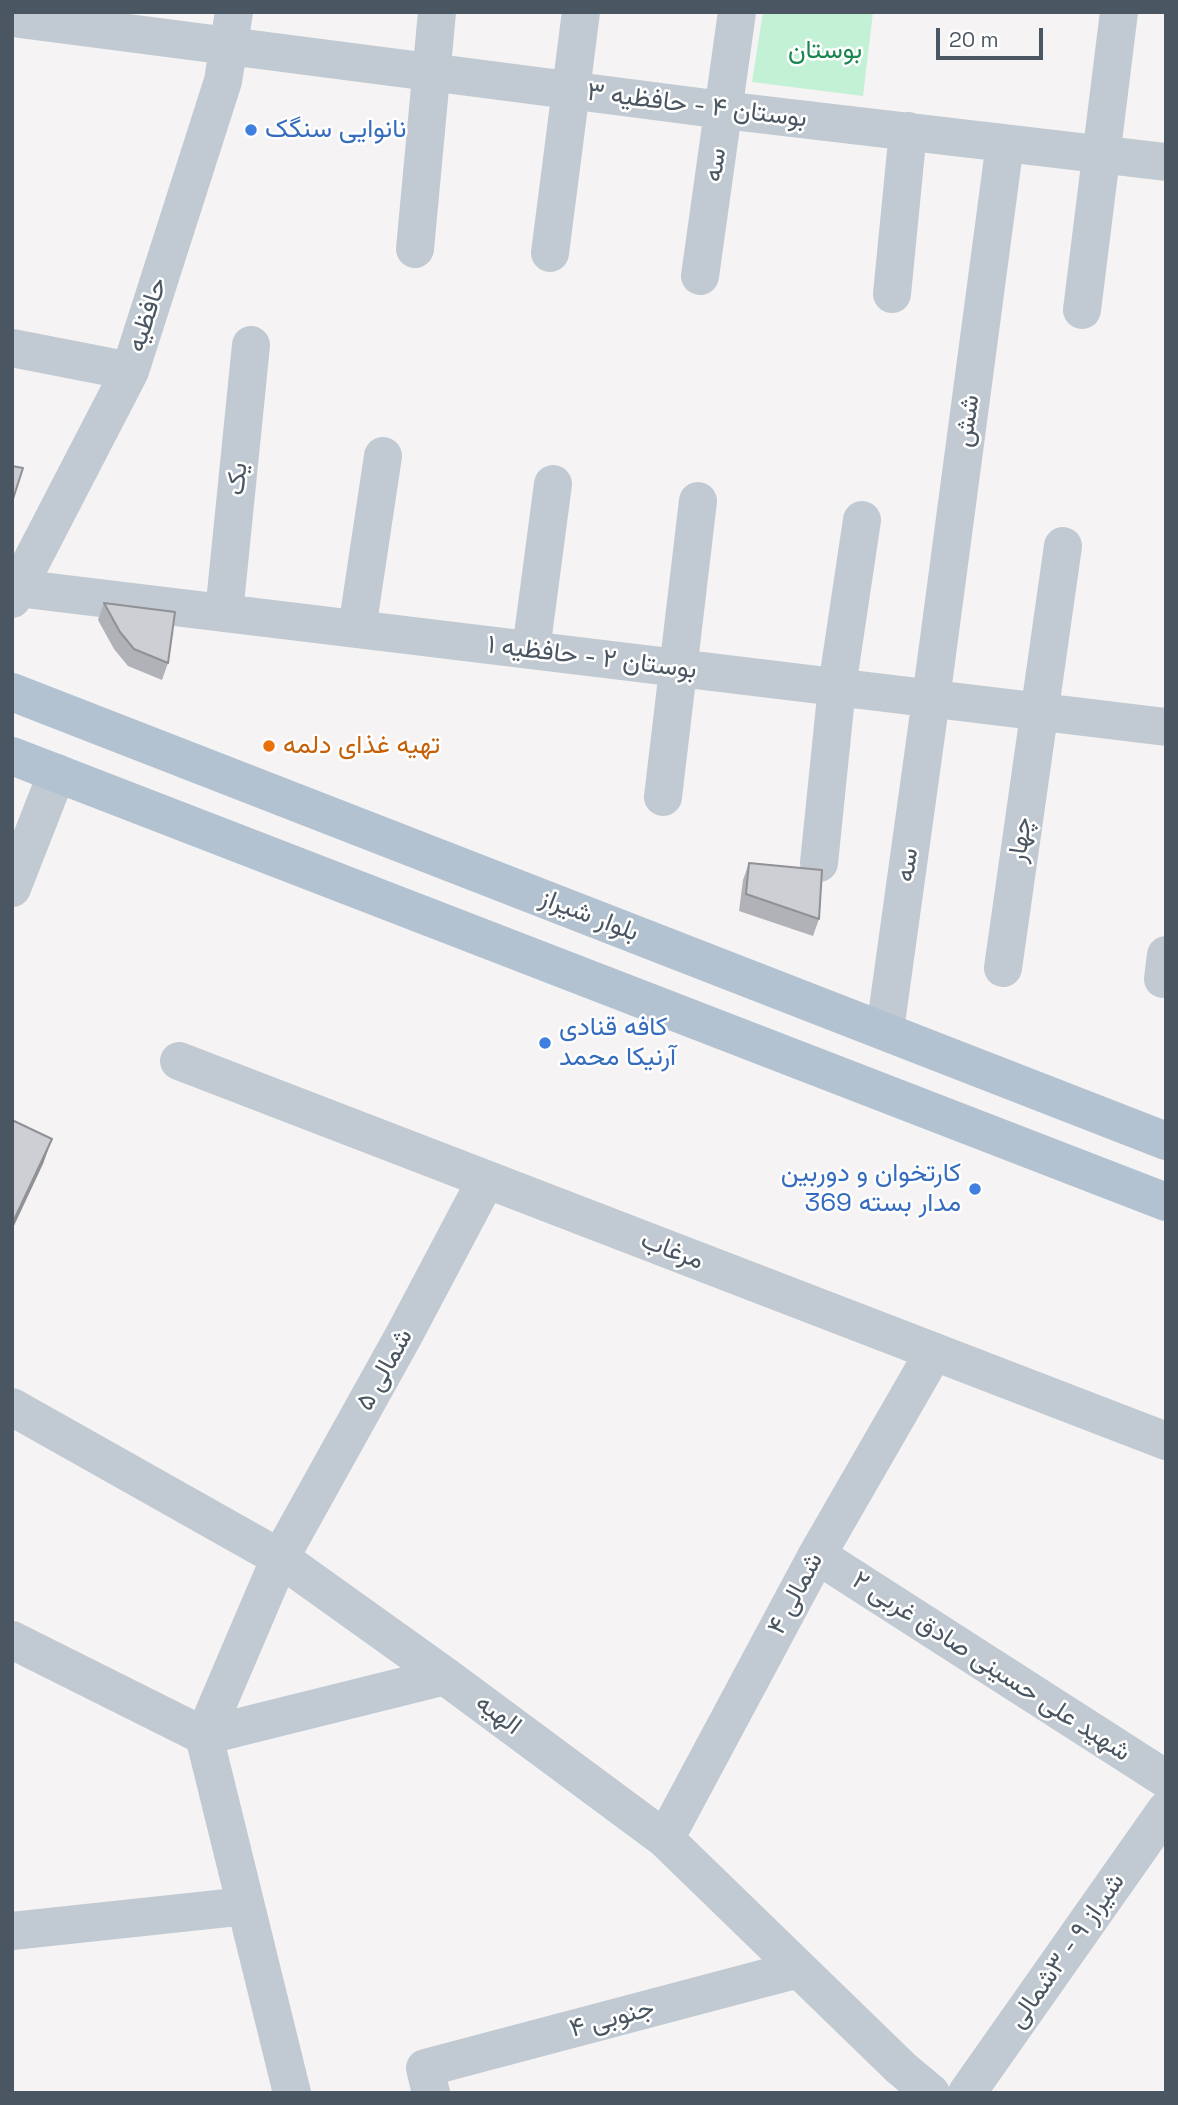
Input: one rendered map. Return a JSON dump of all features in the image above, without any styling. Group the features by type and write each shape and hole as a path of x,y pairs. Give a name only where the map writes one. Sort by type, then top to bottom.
{"main road":[{"name":"بلوار شیراز","path":"12,692 1166,1140"},
{"path":"12,757 1166,1202"}],"street":[{"path":"415,249 437,12"},
{"path":"550,253 581,12"},
{"name":"سه","path":"700,276 737,12"},
{"path":"1082,310 1119,12"},
{"name":"بوستان ۴ - حافظیه ۳","path":"12,18 231,29 430,71 572,92 1166,162"},
{"name":"حافظیه","path":"15,594 130,371 223,81 231,29"},
{"path":"892,295 908,131"},
{"name":"شش","path":"931,699 1005,143"},
{"name":"یک","path":"224,613 251,345"},
{"path":"12,348 130,371"},
{"path":"357,629 383,456"},
{"path":"531,650 554,484"},
{"path":"663,797 698,501"},
{"path":"819,863 837,688 862,520"},
{"name":"چهار","path":"1003,968 1063,547"},
{"name":"بوستان ۲ - حافظیه ۱","path":"15,594 224,613 1166,727"},
{"name":"سه","path":"885,1030 931,699"},
{"path":"12,888 57,773"},
{"name":"مرغاب","path":"179,1061 1166,1441"},
{"name":"۵ شمالی","path":"204,1736 280,1558 404,1335 486,1180"},
{"name":"۴ شمالی","path":"665,1839 817,1555 934,1352"},
{"name":"الهیه","path":"12,1407 280,1558 665,1839 901,2068 931,2093"},
{"name":"شهید علی حسینی صادق غربی ۲","path":"817,1555 1166,1779"},
{"path":"12,1640 204,1736 445,1676"},
{"path":"204,1736 292,2093"},
{"name":"شیراز ۹ - ۳شمالی","path":"967,2093 1166,1810"},
{"path":"12,1931 246,1906"},
{"name":"۴ جنوبی","path":"428,2080 799,1969"}],"green space":[{"name":"بوستان","path":"763,12 873,12 863,96 752,82"}],"building":[{"path":"12,466 23,468 12,502"},
{"path":"104,603 175,612 168,663 134,649 120,632"},
{"path":"749,863 822,870 819,919 746,894"},
{"path":"12,1120 52,1139 12,1224"}],"place":[{"name":"نانوایی سنگک","path":"251,130"},
{"name":"تهیه غذای دلمه","path":"269,746"},
{"name":"کافه قنادی آرنیکا محمد","path":"545,1043"},
{"name":"کارتخوان و دوربین مدار بسته 369","path":"975,1189"}]}
